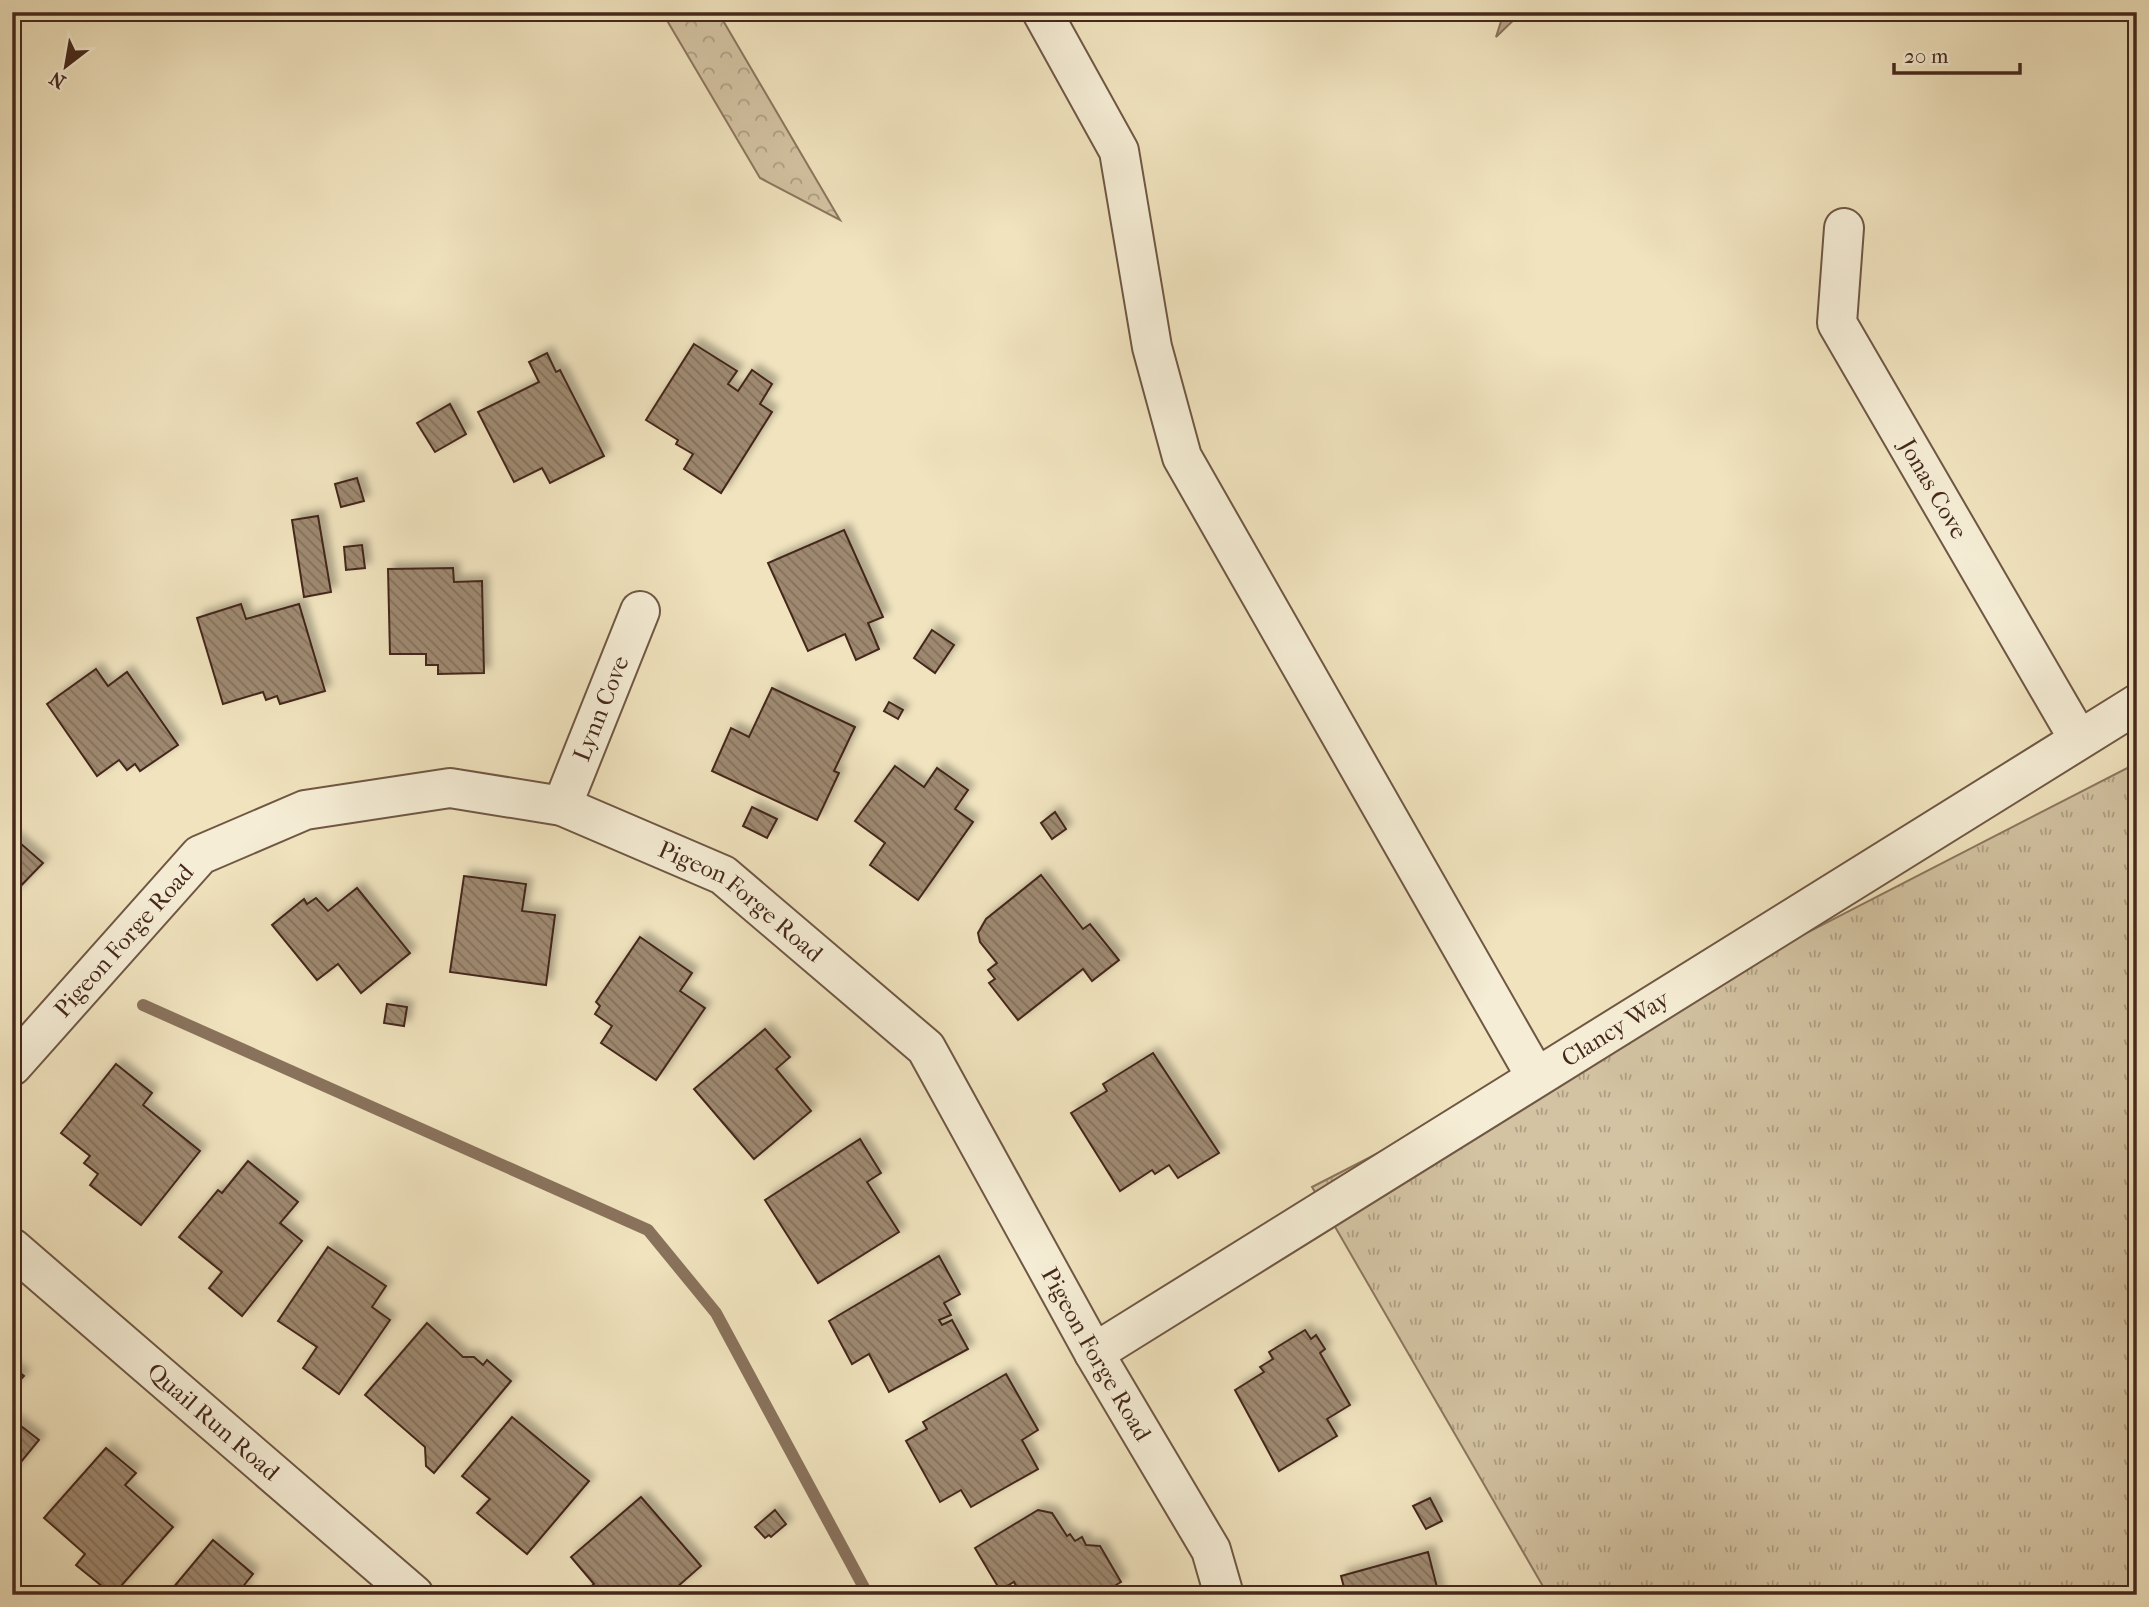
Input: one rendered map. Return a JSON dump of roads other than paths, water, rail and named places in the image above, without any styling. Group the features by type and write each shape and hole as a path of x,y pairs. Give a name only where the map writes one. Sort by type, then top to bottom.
{"street":[{"path":"1042,12 1119,151 1152,347 1182,457 1536,1077"},
{"name":"Jonas Cove","path":"1844,228 1837,323 2078,738"},
{"name":"Lynn Cove","path":"562,806 640,611"},
{"name":"Clancy Way","path":"1094,1353 2078,738 2137,704"},
{"name":"Pigeon Forge Road","path":"12,1066 200,855 305,810 450,788 562,806 723,875 926,1048 1094,1353 1211,1550 1224,1595"},
{"name":"Quail Run Road","path":"12,1248 414,1595"}],"waterway":[{"path":"143,1005 648,1230 716,1313 868,1595"}]}
